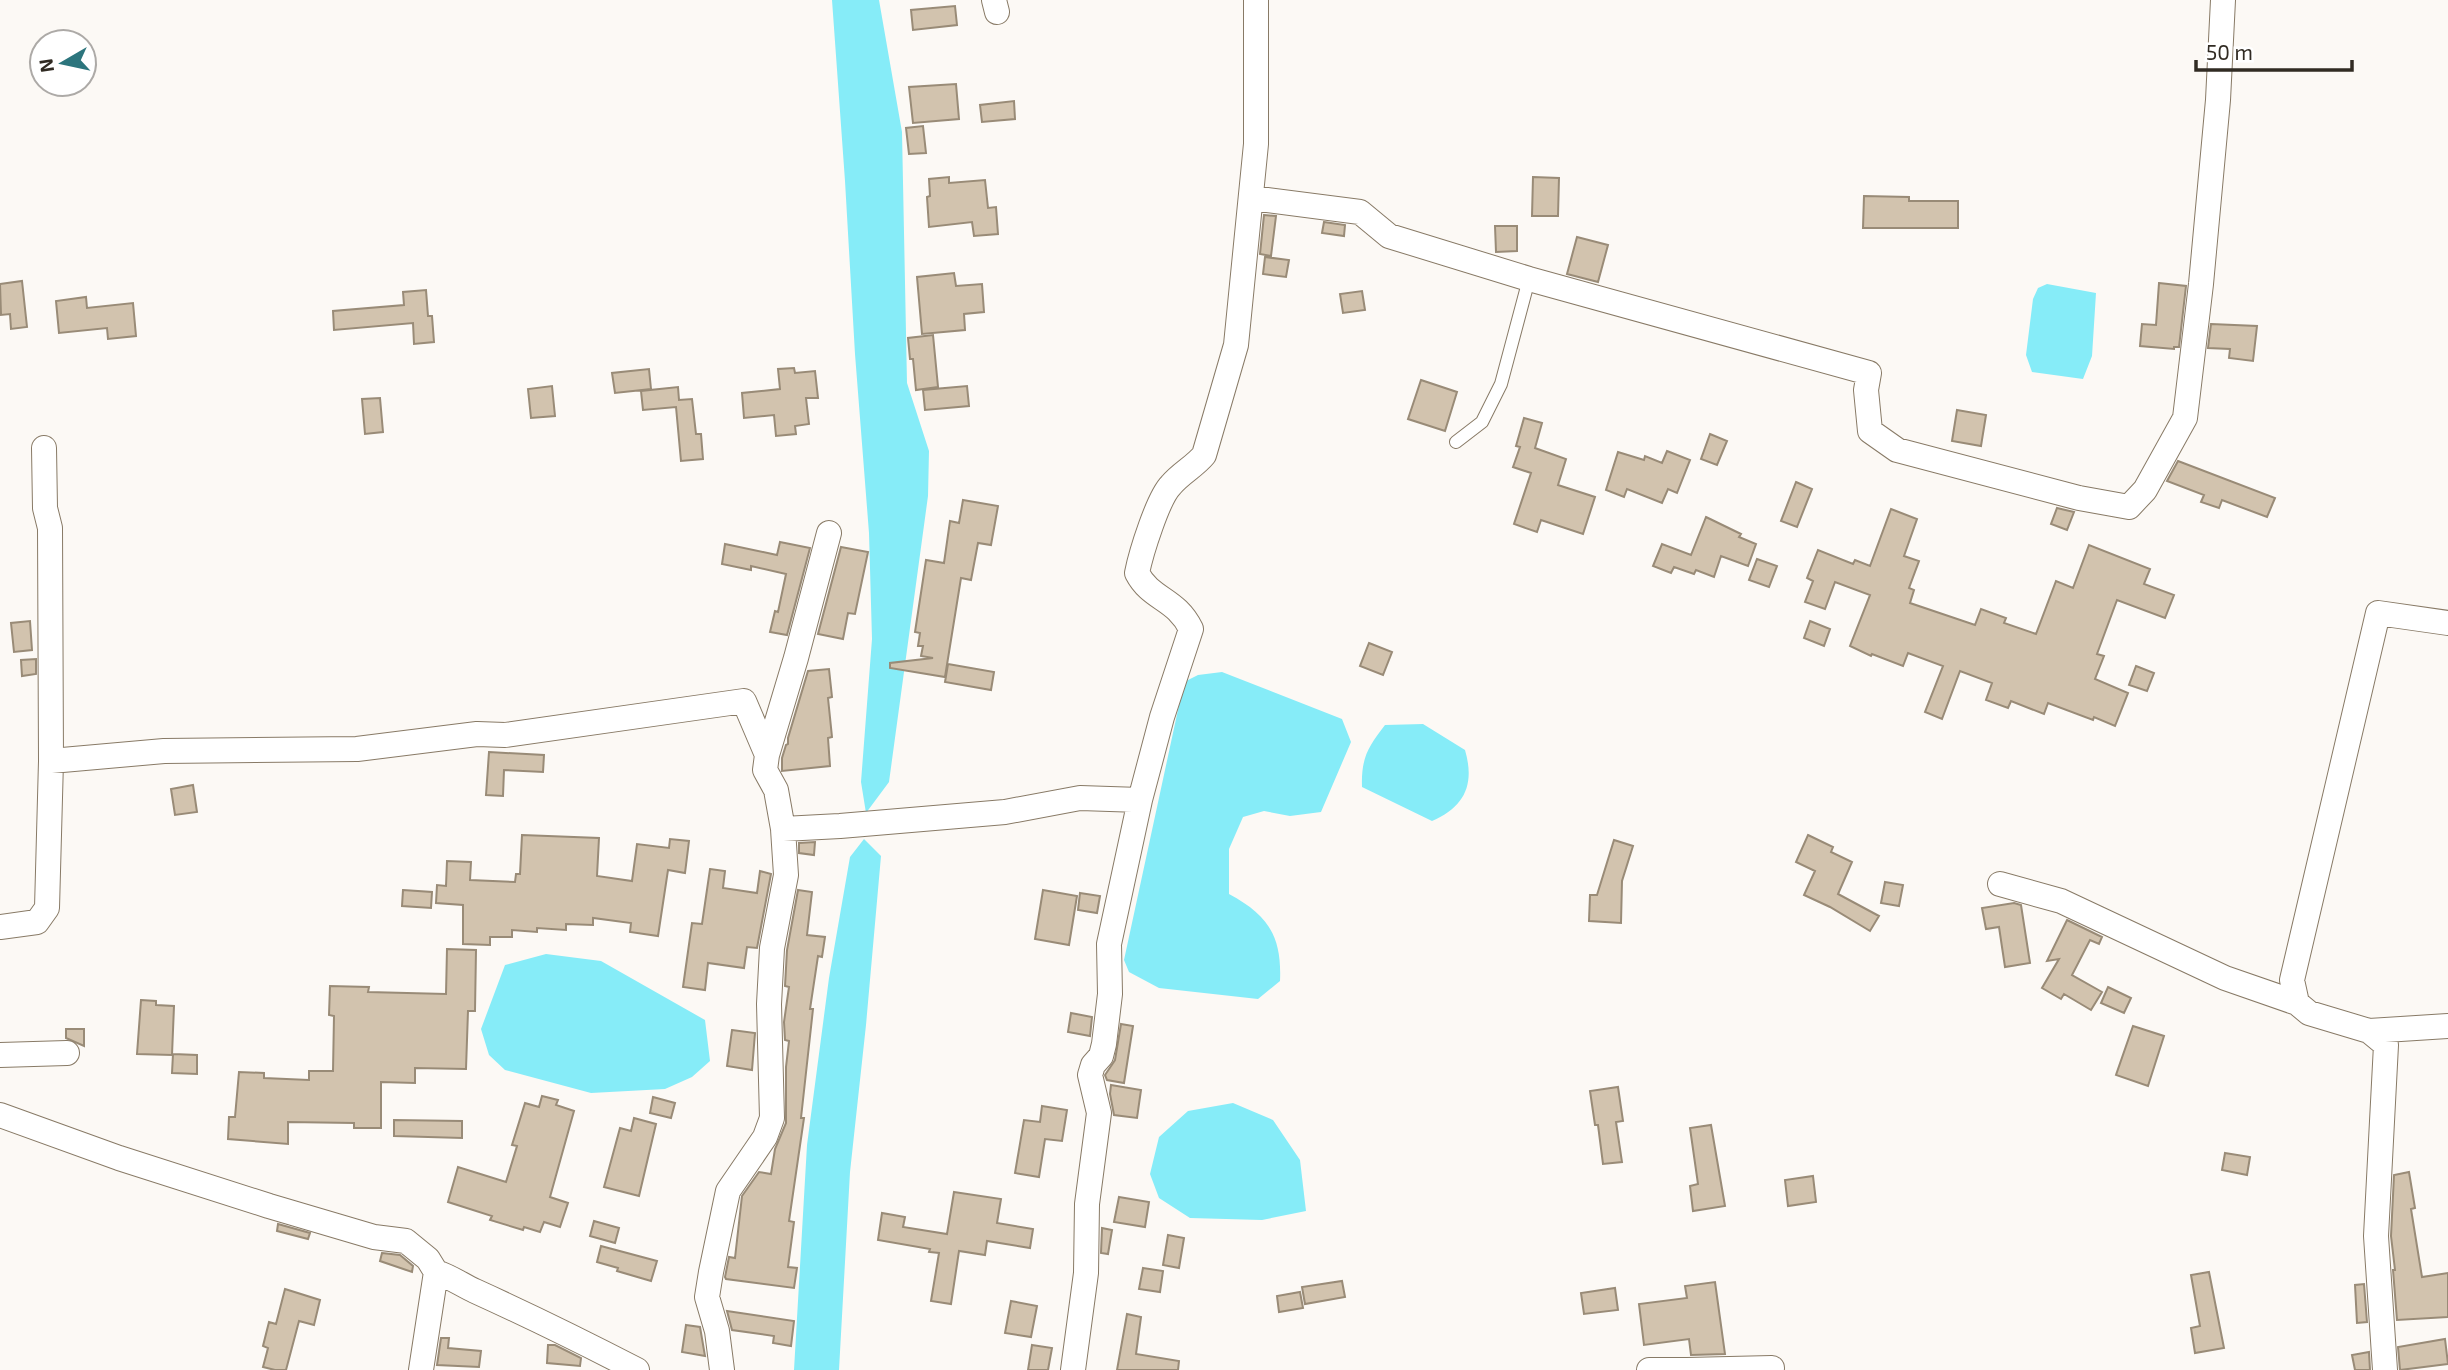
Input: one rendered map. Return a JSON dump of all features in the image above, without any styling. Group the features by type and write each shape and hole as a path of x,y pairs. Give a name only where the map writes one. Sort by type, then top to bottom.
{"street":[{"path":"1073,1370 1086,1273 1087,1204 1099,1113 1090,1075 1093,1065 1101,1056 1104,1044 1110,994 1109,944 1140,800 1162,717 1191,629 1184,615 1149,590 1137,573 1145,540 1168,487 1195,466 1204,455 1236,345 1256,144 1256,0"},
{"path":"1252,198 1360,212 1389,236 1529,279 1869,373 1866,390 1870,431 1897,450 2079,498 2129,507 2145,490 2185,418 2216,127 2223,0"},
{"path":"0,927 37,922 47,908 51,761 50,528 45,508 44,448"},
{"path":"722,1370 717,1331 707,1297 727,1191 765,1137 772,1118 769,1004 772,948 786,876 783,829 776,790 765,770 766,755 829,533"},
{"path":"2297,1003 2292,980 2378,613 2448,624"},
{"path":"51,761 164,751 357,749 477,734 505,735 744,701 766,755"},
{"path":"783,829 1005,812 1080,798 1140,800"},
{"path":"2000,884 2061,901 2225,978 2297,1003 2309,1013 2370,1031 2448,1026"},
{"path":"2370,1031 2386,1045 2376,1237 2385,1370"},
{"path":"0,1055 67,1053"},
{"path":"0,1115 120,1158 269,1206 374,1237 406,1241 428,1259 436,1272 421,1370"},
{"path":"436,1272 450,1276 472,1290 504,1303 636,1370"},
{"path":"1649,1370 1772,1368"}],"lane":[{"path":"1456,442 1482,422 1501,384 1529,279"}],"water":[{"path":"832,0 879,0 902,132 907,383 929,451 928,496 889,782 866,813 861,782 872,639 869,533"},
{"path":"2047,284 2096,293 2092,356 2083,379 2032,372 2026,355 2033,299 2038,288"},
{"path":"1222,672 1342,719 1351,742 1321,812 1290,816 1264,811 1243,817 1229,849 1229,894 1263,919 1270,928 1278,951 1280,981 1258,999 1159,988 1129,972 1124,960 1184,682 1198,675"},
{"path":"1423,724 1465,750 1468,762 1468,784 1465,793 1452,809 1432,821 1362,787 1367,753 1385,725"},
{"path":"864,839 881,856 850,1172 839,1370 794,1370 807,1145 829,978 850,857"},
{"path":"546,954 601,961 705,1020 710,1061 692,1077 665,1089 591,1093 505,1070 489,1055 481,1029 505,965"},
{"path":"1233,1103 1273,1120 1300,1160 1306,1211 1262,1220 1190,1218 1159,1198 1150,1174 1159,1137 1188,1111"}],"building":[{"path":"955,6 957,25 913,30 911,10"},
{"path":"956,84 959,119 913,123 909,87"},
{"path":"1014,101 1015,119 982,122 980,105"},
{"path":"923,126 926,153 909,154 906,128"},
{"path":"949,177 949,183 985,180 988,208 996,207 998,234 974,236 972,222 929,227 929,179"},
{"path":"1533,177 1559,178 1558,216 1532,216"},
{"path":"1864,196 1909,197 1909,201 1958,201 1958,228 1863,228"},
{"path":"1264,215 1276,216 1271,256 1260,254"},
{"path":"1324,222 1345,225 1344,236 1322,233"},
{"path":"1495,226 1517,226 1517,251 1496,252"},
{"path":"1577,237 1608,245 1598,282 1567,274"},
{"path":"1265,257 1289,260 1286,277 1263,274"},
{"path":"954,273 956,286 982,284 984,312 964,314 965,330 922,334 917,277"},
{"path":"22,281 27,327 11,329 10,314 1,315 0,284"},
{"path":"2159,283 2186,286 2179,347 2174,349 2140,346 2142,324 2156,325"},
{"path":"426,290 434,342 414,344 413,323 334,330 333,311 404,305 403,292"},
{"path":"1362,291 1365,310 1343,313 1340,294"},
{"path":"86,297 87,308 133,303 136,336 108,339 107,328 59,333 56,301"},
{"path":"2211,324 2257,326 2253,361 2229,358 2230,349 2208,348"},
{"path":"933,335 938,387 916,390 908,338"},
{"path":"794,368 795,373 815,371 818,398 806,398 809,424 795,426 796,434 776,436 774,415 744,418 742,393 780,389 778,369"},
{"path":"649,369 651,389 615,393 612,373"},
{"path":"1421,380 1457,392 1445,431 1408,419"},
{"path":"552,386 555,416 531,418 528,389"},
{"path":"967,386 969,406 925,410 923,390"},
{"path":"678,387 679,400 692,399 696,434 701,434 703,459 681,461 676,407 643,410 641,391"},
{"path":"380,398 383,432 365,434 362,399"},
{"path":"1957,410 1986,415 1981,446 1952,441"},
{"path":"1524,418 1542,423 1535,448 1566,459 1558,485 1595,497 1583,534 1541,520 1537,532 1514,524 1531,473 1513,467 1520,447 1516,446"},
{"path":"1710,434 1727,441 1717,465 1701,459"},
{"path":"1667,451 1690,460 1677,493 1668,489 1662,503 1627,489 1624,497 1606,490 1618,452 1644,460 1645,456 1662,463"},
{"path":"2178,461 2275,498 2267,517 2222,500 2219,508 2201,502 2204,495 2167,481"},
{"path":"1796,482 1812,489 1797,527 1781,521"},
{"path":"963,500 998,506 991,545 978,543 971,580 961,578 945,677 890,668 890,663 933,658 921,656 923,646 918,646 920,633 915,632 926,560 944,563 950,521 959,523"},
{"path":"2057,508 2074,512 2067,530 2051,524"},
{"path":"1891,509 1917,519 1904,556 1919,561 1909,588 1914,590 1910,603 1975,625 1981,609 2006,618 2004,623 2036,634 2056,581 2073,588 2089,545 2150,569 2144,584 2174,595 2165,618 2117,600 2097,654 2104,656 2095,679 2128,693 2115,726 2048,703 2044,714 2011,701 2008,708 1986,700 1992,683 1960,671 1942,719 1925,712 1943,666 1908,653 1903,666 1850,646 1870,595 1835,582 1825,609 1805,602 1813,581 1807,578 1818,550 1853,564 1855,560 1870,566"},
{"path":"1706,517 1756,544 1748,566 1721,556 1714,577 1696,570 1694,574 1674,567 1671,573 1653,566 1662,544 1691,555"},
{"path":"780,542 810,548 787,635 770,632 775,611 778,612 786,574 751,566 751,570 722,564 725,544 777,555"},
{"path":"841,547 868,552 855,614 848,613 843,639 818,634"},
{"path":"1757,559 1777,566 1769,587 1749,580"},
{"path":"30,621 32,650 14,652 11,623"},
{"path":"1810,621 1830,629 1824,646 1804,638"},
{"path":"1369,643 1392,652 1383,675 1360,666"},
{"path":"36,659 36,674 22,676 21,660"},
{"path":"948,664 994,672 991,690 945,682"},
{"path":"2136,666 2154,673 2147,691 2129,685"},
{"path":"829,669 832,697 828,698 832,737 828,738 830,766 782,771 782,758 808,671"},
{"path":"489,752 544,755 543,772 504,770 503,796 486,795"},
{"path":"193,785 197,812 175,815 171,789"},
{"path":"522,835 599,838 597,876 632,881 637,844 669,848 670,839 689,841 685,873 668,870 658,936 630,932 631,923 593,918 593,925 566,924 566,930 537,928 537,932 512,930 512,937 490,937 490,945 463,944 463,905 436,903 437,885 446,886 447,861 471,862 470,880 515,882 516,874 520,874"},
{"path":"1808,835 1833,847 1831,852 1852,862 1838,894 1879,916 1870,931 1804,895 1815,871 1796,862"},
{"path":"1614,840 1633,846 1622,881 1621,923 1589,921 1590,895 1597,895"},
{"path":"815,842 814,855 799,853 799,843"},
{"path":"710,869 725,871 723,888 757,893 760,871 771,874 757,948 747,947 744,968 708,963 705,990 683,987 692,923 702,924"},
{"path":"1885,882 1903,885 1899,906 1881,903"},
{"path":"403,890 432,892 431,908 402,906"},
{"path":"798,890 812,892 807,935 825,937 822,957 818,956 810,1009 813,1009 801,1118 804,1118 789,1221 794,1222 788,1267 797,1268 794,1288 725,1277 729,1257 735,1258 742,1196 759,1172 771,1174 775,1149 786,1123 789,1041 785,1040 784,1022 789,987 785,986 787,950"},
{"path":"1043,890 1077,896 1069,945 1035,939"},
{"path":"1080,893 1100,896 1097,913 1078,910"},
{"path":"2014,903 2021,905 2030,963 2005,967 1999,927 1986,929 1982,908"},
{"path":"2067,920 2102,937 2099,944 2090,940 2072,975 2102,992 2091,1010 2064,994 2061,999 2042,988 2059,959 2047,961"},
{"path":"447,949 476,950 475,1011 468,1011 466,1069 415,1068 415,1083 381,1082 381,1128 354,1128 354,1123 288,1122 288,1144 228,1139 229,1117 235,1117 239,1072 264,1073 264,1078 309,1080 309,1071 333,1071 334,1016 329,1015 330,986 369,987 368,992 446,994"},
{"path":"2108,987 2131,998 2124,1013 2101,1003"},
{"path":"141,1000 156,1001 156,1005 174,1006 172,1055 137,1054"},
{"path":"1071,1013 1092,1017 1090,1036 1068,1032"},
{"path":"1121,1024 1133,1026 1124,1083 1107,1080 1105,1075 1115,1060"},
{"path":"2133,1026 2164,1036 2148,1086 2116,1075"},
{"path":"66,1029 84,1029 84,1046 66,1038"},
{"path":"732,1030 755,1033 752,1070 727,1066"},
{"path":"173,1054 197,1055 197,1074 172,1073"},
{"path":"1111,1085 1141,1090 1137,1118 1114,1115"},
{"path":"1618,1087 1623,1121 1616,1122 1622,1162 1603,1164 1590,1091"},
{"path":"542,1096 558,1100 556,1105 574,1111 550,1197 568,1203 560,1227 544,1222 540,1232 524,1227 523,1230 490,1220 492,1216 448,1202 458,1167 506,1182 517,1146 512,1145 525,1103 539,1107"},
{"path":"653,1097 675,1103 671,1118 650,1113"},
{"path":"1042,1106 1067,1110 1062,1141 1045,1139 1039,1177 1015,1173 1024,1120 1040,1122"},
{"path":"634,1118 656,1124 639,1196 604,1187 620,1128 631,1131"},
{"path":"394,1120 462,1121 462,1138 394,1136"},
{"path":"1711,1125 1725,1206 1693,1211 1690,1186 1698,1184 1690,1128"},
{"path":"2225,1153 2250,1157 2247,1175 2222,1170"},
{"path":"2409,1172 2415,1208 2411,1209 2422,1277 2448,1273 2448,1317 2397,1320 2391,1236 2394,1175"},
{"path":"1813,1176 1816,1202 1788,1206 1785,1180"},
{"path":"954,1192 1001,1199 997,1223 1033,1229 1030,1248 987,1241 985,1255 959,1251 951,1304 931,1301 939,1253 878,1240 882,1213 905,1217 903,1227 947,1234"},
{"path":"1119,1197 1149,1202 1145,1227 1114,1222"},
{"path":"594,1221 619,1228 615,1243 590,1236"},
{"path":"278,1224 310,1233 308,1239 277,1231"},
{"path":"1102,1228 1112,1230 1108,1254 1101,1253"},
{"path":"1168,1235 1184,1238 1179,1268 1163,1265"},
{"path":"601,1246 657,1261 651,1281 597,1262"},
{"path":"382,1253 400,1255 413,1266 412,1272 380,1261"},
{"path":"1143,1268 1163,1271 1160,1292 1139,1289"},
{"path":"2209,1272 2224,1348 2195,1353 2191,1328 2200,1326 2191,1275"},
{"path":"1342,1281 1345,1297 1305,1304 1302,1287"},
{"path":"1715,1282 1725,1354 1691,1355 1689,1339 1644,1345 1639,1304 1687,1298 1685,1286"},
{"path":"2364,1284 2367,1322 2357,1323 2355,1285"},
{"path":"1615,1288 1618,1310 1584,1314 1581,1293"},
{"path":"285,1289 320,1300 314,1325 299,1321 286,1370 275,1370 263,1367 268,1348 263,1346 269,1322 276,1324"},
{"path":"1300,1292 1303,1308 1279,1312 1277,1296"},
{"path":"1011,1301 1037,1306 1031,1337 1005,1333"},
{"path":"727,1311 794,1321 791,1346 773,1343 774,1336 732,1330"},
{"path":"1127,1314 1141,1317 1136,1354 1179,1361 1178,1370 1117,1370"},
{"path":"686,1325 700,1327 705,1356 682,1352"},
{"path":"441,1338 449,1338 448,1348 481,1351 479,1367 437,1365"},
{"path":"2445,1339 2448,1364 2400,1370 2398,1347"},
{"path":"548,1345 555,1345 581,1358 580,1366 547,1363"},
{"path":"1032,1345 1052,1348 1048,1370 1028,1370"},
{"path":"2369,1352 2370,1370 2355,1370 2352,1355"}]}
